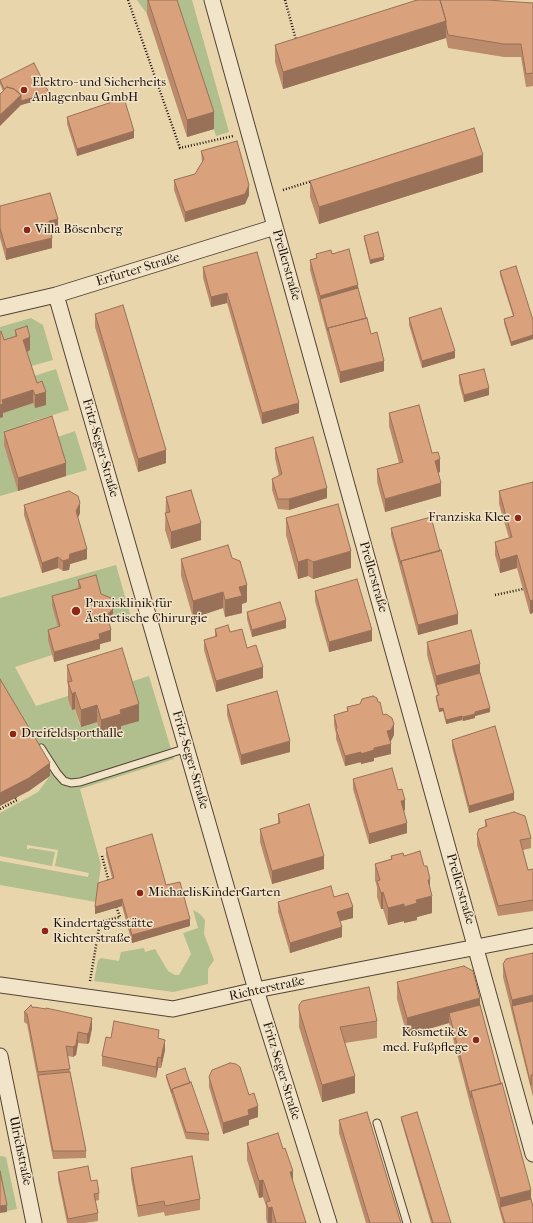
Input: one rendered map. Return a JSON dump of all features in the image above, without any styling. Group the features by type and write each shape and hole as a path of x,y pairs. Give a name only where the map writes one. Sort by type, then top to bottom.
{"street":[{"name":"Prellerstraße","path":"212,0 533,1154"},
{"name":"Erfurter Straße","path":"0,308 56,295 276,227"},
{"name":"Fritz-Seger-Straße","path":"56,295 256,990 329,1223"},
{"name":"Richterstraße","path":"0,985 173,1009 256,990 533,936"},
{"name":"Ulrichstraße","path":"0,1056 34,1223"}],"lane":[{"path":"35,739 57,773 64,781 71,783 80,782 187,748"},
{"path":"377,1123 407,1223"}],"path":[{"path":"128,0 180,148 249,132"},
{"path":"285,0 298,46"},
{"path":"267,195 312,181"},
{"path":"495,596 523,589"},
{"path":"0,809 17,800 13,794"},
{"path":"102,856 111,886"},
{"path":"103,860 107,858"},
{"path":"87,997 100,922 120,917 115,901"}],"green space":[{"path":"137,0 192,0 229,132 216,136 174,5 147,14"},
{"path":"31,318 43,325 53,360 28,367 0,345 0,327"},
{"path":"56,369 69,410 27,423 30,433 18,491 0,496 0,418 3,417 2,413 33,403 35,408 31,377"},
{"path":"75,431 87,470 66,476 55,438"},
{"path":"116,565 130,614 113,619 113,615 60,636 52,655 15,667 36,706 71,695 72,710 75,709 80,726 97,722 101,737 120,727 127,683 149,676 174,759 80,789 101,865 96,902 0,885 0,861 88,877 89,873 55,866 58,850 27,845 27,849 30,848 55,852 52,866 0,856 0,813 38,792 50,776 0,692 0,598"},
{"path":"193,910 200,914 205,920 204,934 214,960 208,969 208,984 173,992 94,981 98,960 101,958 119,961 121,952 144,948 145,952 155,949 168,971 175,975 179,975 191,954 183,933 198,928"},
{"path":"0,1156 6,1157 17,1209 7,1211 0,1178"}],"building":[{"path":"148,0 177,0 214,112 187,120"},
{"path":"417,0 440,0 446,21 283,72 275,45"},
{"path":"440,0 487,0 533,3 533,73 526,74 521,44 504,44 448,35"},
{"name":"Elektro- und Sicherheits Anlagenbau GmbH","path":"34,63 49,93 21,101 21,95 14,89 7,87 4,89 0,80"},
{"path":"7,87 14,89 21,95 0,115 0,94"},
{"path":"124,98 134,131 77,149 67,117"},
{"path":"474,128 483,155 319,207 310,181"},
{"path":"237,141 249,185 245,194 185,212 174,180 195,174 204,159 201,151"},
{"name":"Villa Bösenberg","path":"50,193 58,219 49,221 52,238 6,249 0,228 0,206"},
{"path":"378,232 384,257 370,260 364,236"},
{"path":"349,249 358,285 320,296 310,260 317,258 316,254 331,250 332,254"},
{"path":"257,252 299,403 262,413 227,293 211,297 203,267"},
{"path":"516,266 533,320 533,335 511,342 504,319 514,316 500,271"},
{"path":"358,288 366,318 328,328 328,331 320,299"},
{"path":"123,305 166,450 138,459 95,314"},
{"path":"441,308 455,351 422,361 409,318"},
{"path":"367,318 371,334 377,332 384,361 340,372 328,328"},
{"path":"27,326 30,337 23,340 37,383 42,381 46,392 35,395 33,390 2,400 3,404 0,405 0,332 1,331 4,340 17,336 15,330"},
{"path":"484,369 489,388 464,395 459,375"},
{"path":"419,405 432,453 438,452 440,459 435,461 441,483 385,499 377,469 403,462 389,413"},
{"path":"52,416 66,463 18,478 4,432"},
{"path":"313,437 327,488 289,499 278,499 272,479 282,474 275,448"},
{"path":"533,482 533,600 530,601 517,555 500,560 495,542 512,537 499,491"},
{"path":"191,490 201,523 171,532 165,513 170,512 166,497"},
{"path":"69,491 78,496 80,503 76,511 87,549 70,554 69,559 63,561 58,557 42,563 24,505"},
{"path":"338,504 351,551 313,562 308,559 298,562 286,518"},
{"path":"431,517 440,551 401,561 401,564 391,528"},
{"path":"228,545 232,558 240,561 247,585 239,587 242,596 225,600 223,592 193,601 181,559"},
{"path":"441,550 458,614 418,625 401,561"},
{"path":"96,575 101,594 111,598 113,605 113,609 107,615 111,630 99,634 100,639 54,652 48,630 60,626 52,596 81,588 78,580"},
{"path":"357,579 372,630 329,642 315,591"},
{"path":"280,602 286,620 252,630 247,612"},
{"path":"228,625 230,632 242,629 247,648 256,645 263,667 216,681 204,640 217,636 215,629"},
{"path":"471,630 480,664 436,676 427,642"},
{"path":"122,648 139,704 120,710 121,714 101,720 97,705 81,710 75,692 72,694 68,682 72,681 67,665"},
{"path":"480,673 490,708 475,712 475,714 446,720 443,708 439,709 436,696 439,695 436,685"},
{"name":"Dreifeldsporthalle","path":"0,679 50,763 29,778 0,793"},
{"path":"277,691 290,741 241,755 227,705"},
{"path":"373,696 377,698 378,702 380,702 383,715 386,714 392,718 394,724 391,730 387,731 391,744 374,748 374,750 361,754 361,752 345,756 336,729 334,715 348,711 347,707 360,704 362,699"},
{"path":"495,726 514,793 469,806 452,740"},
{"path":"392,768 398,790 402,789 405,800 401,801 407,823 369,834 353,779"},
{"path":"309,804 324,856 272,871 260,829 280,823 278,814"},
{"path":"514,812 525,816 531,838 520,840 528,870 533,869 533,900 498,906 477,834 479,829 487,826 485,820"},
{"path":"152,834 166,885 180,882 190,919 132,935 122,899 95,907 98,883 114,878 106,848"},
{"path":"420,851 424,866 427,866 430,879 428,880 432,896 416,900 417,903 404,907 404,904 388,908 383,892 381,893 377,881 380,880 375,864 392,859 391,856 403,853 404,856"},
{"path":"331,886 334,897 348,893 353,907 337,912 342,927 290,943 278,902"},
{"path":"533,953 533,995 512,1000 503,964 506,959"},
{"path":"464,966 473,971 480,998 407,1018 397,982"},
{"path":"369,987 377,1021 340,1027 355,1076 322,1085 299,1010 299,1005 302,1001"},
{"path":"533,1001 533,1075 531,1075 531,1085 512,1006"},
{"path":"31,1005 33,1008 46,1008 92,1018 89,1032 87,1034 78,1032 76,1045 73,1047 66,1046 70,1069 38,1072 27,1014 24,1012"},
{"path":"480,1005 501,1084 471,1091 471,1098 449,1013"},
{"path":"114,1021 159,1030 158,1038 165,1040 161,1058 158,1057 156,1067 102,1056 106,1037 111,1038"},
{"path":"230,1063 236,1064 240,1067 249,1095 254,1093 258,1106 248,1110 249,1115 223,1123 209,1077 212,1070"},
{"path":"185,1068 190,1083 172,1089 172,1093 166,1075"},
{"path":"70,1072 86,1151 53,1151 38,1075"},
{"path":"191,1082 209,1134 186,1132 172,1089"},
{"path":"502,1083 531,1190 500,1198 471,1091"},
{"path":"367,1112 401,1223 370,1223 339,1120"},
{"path":"417,1112 451,1223 433,1223 401,1117"},
{"path":"278,1133 283,1149 285,1148 293,1171 290,1172 306,1223 276,1223 272,1207 268,1208 266,1202 270,1201 263,1180 259,1181 247,1143"},
{"path":"192,1156 200,1199 165,1206 164,1201 138,1206 131,1168"},
{"path":"88,1166 91,1181 97,1180 99,1193 94,1194 98,1213 68,1219 58,1172"},
{"path":"0,1171 7,1205 0,1206"},
{"path":"531,1199 533,1207 533,1223 505,1223 500,1207"}],"place":[{"name":"Elektro- und Sicherheits Anlagenbau GmbH","path":"24,90"},
{"name":"Villa Bösenberg","path":"27,230"},
{"name":"Franziska Klee","path":"518,518"},
{"name":"Praxisklinik für Ästhetische Chirurgie","path":"76,611"},
{"name":"Dreifeldsporthalle","path":"13,734"},
{"name":"MichaelisKinderGarten","path":"140,893"},
{"name":"Kindertagesstätte Richterstraße","path":"45,931"},
{"name":"Kosmetik & med. Fußpflege","path":"476,1040"}]}
